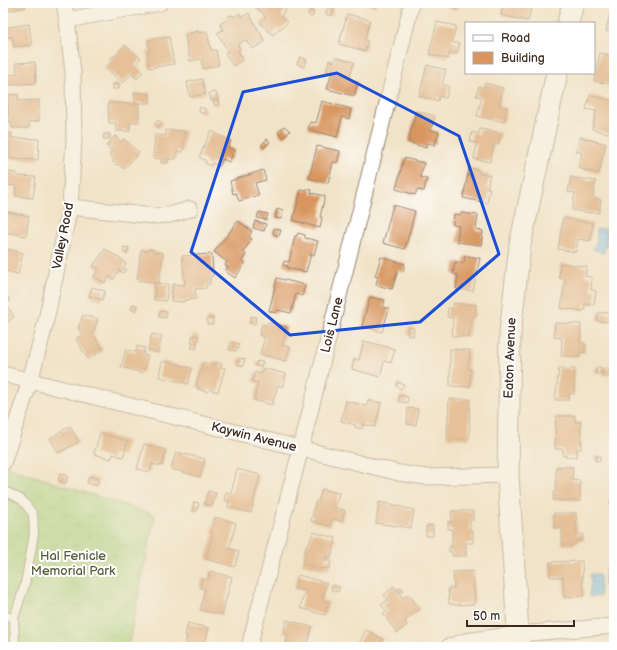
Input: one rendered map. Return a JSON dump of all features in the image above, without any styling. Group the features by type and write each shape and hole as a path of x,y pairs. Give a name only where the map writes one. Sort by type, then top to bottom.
{"street":[{"name":"Valley Road","path":"3,463 30,381 45,325 70,207 74,140 73,73 64,3"},
{"path":"67,20 160,3"},
{"name":"Lois Lane","path":"249,647 301,448 412,3"},
{"path":"568,22 573,3"},
{"name":"Eaton Avenue","path":"518,641 508,475 510,333 518,260 528,201 557,74"},
{"path":"70,207 154,216 170,215 190,209"},
{"name":"Kaywin Avenue","path":"3,374 413,476 448,477 508,475"},
{"path":"448,647 465,641 518,641 614,626"}],"lane":[{"path":"3,490 22,500 32,514 34,534 26,577 14,618 15,647"},
{"path":"3,615 14,618"}],"highlighted area":[{"path":"337,73 459,136 499,254 420,322 290,335 191,252 243,92"}],"green space":[{"name":"Hal Fenicle Memorial Park","path":"3,466 155,515 128,647 3,647"}],"water":[{"path":"596,229 607,229 608,241 603,253 593,249 597,240"},
{"path":"598,574 600,576 600,596 590,597 589,595 591,583 590,575"}],"building":[{"path":"3,3 25,3 26,7 7,11 8,13 3,14"},
{"path":"282,3 287,7 281,16 288,22 281,29 279,28 273,35 260,23 266,17 252,4"},
{"path":"362,3 377,3 376,7"},
{"path":"445,3 462,3 455,11"},
{"path":"504,3 529,3 528,5 532,6 528,21 501,15"},
{"path":"612,3 614,3 614,33 606,31"},
{"path":"328,5 334,7 332,16 326,14"},
{"path":"310,10 314,12 312,17 308,15"},
{"path":"240,13 242,17 249,13 265,42 252,49 246,40 238,44 240,50 238,51 243,60 233,66 225,53 228,51 217,33 223,30 220,24 228,19 227,17 232,15 234,17"},
{"path":"347,14 370,20 365,40 368,41 365,51 339,44"},
{"path":"437,22 456,26 452,42 460,44 457,54 450,52 448,59 429,54"},
{"path":"29,24 32,45 14,47 12,37 3,38 3,28"},
{"path":"198,31 198,33 207,32 211,50 216,50 219,65 203,69 201,59 190,61 185,35"},
{"path":"169,37 174,64 149,68 147,52 150,52 148,40"},
{"path":"125,45 141,58 135,65 143,72 137,79 131,74 123,83 105,68 111,62 109,60 113,56 114,57"},
{"path":"600,53 614,56 614,85 594,81"},
{"path":"300,57 307,60 304,67 297,64"},
{"path":"335,57 354,62 349,79 358,82 354,96 327,89 332,72 326,71 329,60 334,62"},
{"path":"35,62 36,83 7,85 6,75 17,74 16,63"},
{"path":"427,65 446,70 442,84 449,86 446,98 439,96 438,101 419,96"},
{"path":"202,79 206,94 190,97 187,82"},
{"path":"485,83 503,88 499,106 507,108 504,122 477,116 482,97 476,96 479,86 484,88"},
{"path":"113,84 119,84 119,89 113,89"},
{"path":"216,92 218,99 211,101 209,93"},
{"path":"134,93 150,93 150,103 135,103"},
{"path":"18,94 19,101 39,100 39,121 29,122 29,128 12,128 11,122 9,122 8,95"},
{"path":"590,95 614,101 614,127 612,134 592,129 596,111 586,109"},
{"path":"218,100 219,104 215,106 213,101"},
{"path":"322,101 351,109 349,119 342,117 337,137 308,129 310,122 316,123"},
{"path":"108,103 139,104 139,122 130,123 130,131 116,131 116,123 109,123"},
{"path":"200,107 206,109 204,114 199,112"},
{"path":"416,111 435,116 431,130 439,132 435,145 428,143 426,148 408,142"},
{"path":"158,120 163,124 158,128 154,124"},
{"path":"3,123 7,123 7,129 3,129"},
{"path":"284,126 290,131 283,138 278,132"},
{"path":"480,129 501,133 498,145 494,144 490,162 474,159 477,143 470,142 472,132 479,134"},
{"path":"166,130 185,131 183,152 177,151 176,159 168,159 168,163 161,163 161,159 153,158 155,135 166,136"},
{"path":"211,131 231,141 228,147 235,150 229,162 223,159 219,167 212,163 211,166 205,163 206,161 199,157"},
{"path":"3,132 12,133 11,138 39,139 38,160 10,159 10,143 3,143"},
{"path":"104,134 110,134 110,139 103,139"},
{"path":"115,136 121,142 124,139 139,153 124,169 112,161 114,159 109,154 112,151 106,146"},
{"path":"580,137 606,144 599,174 578,168 582,153 576,151"},
{"path":"267,139 270,142 264,148 261,145"},
{"path":"317,146 340,151 337,163 333,162 328,183 309,178"},
{"path":"404,158 424,163 420,177 427,179 424,191 417,190 415,195 396,189"},
{"path":"469,168 480,170 479,173 490,175 487,188 490,188 487,203 463,198"},
{"path":"263,170 266,180 255,183 259,195 239,201 236,193 233,194 230,181"},
{"path":"7,172 17,173 17,176 36,177 33,198 15,196 16,186 5,185"},
{"path":"571,177 596,181 593,198 601,200 599,213 572,210 575,193 568,192"},
{"path":"307,189 312,190 311,193 325,196 320,217 322,217 320,228 293,220 301,190 307,191"},
{"path":"393,205 415,211 405,249 383,243"},
{"path":"277,209 283,211 281,219 275,218"},
{"path":"3,211 29,216 26,236 5,232 7,222 3,221"},
{"path":"259,212 268,214 266,220 257,218"},
{"path":"461,213 478,215 476,230 483,231 481,245 457,242 459,226 453,225 454,214 460,215"},
{"path":"563,218 593,223 590,241 578,239 576,252 558,249"},
{"path":"238,221 252,231 249,237 252,239 243,252 246,254 242,261 245,263 235,278 225,271 228,267 225,265 227,262 214,252"},
{"path":"255,221 266,224 264,231 253,228"},
{"path":"274,228 281,230 279,236 273,234"},
{"path":"298,233 305,235 305,238 318,241 314,255 311,254 306,272 287,268 288,266 283,265 284,261 289,262 295,236 297,236"},
{"path":"124,247 129,248 127,254 123,252"},
{"path":"3,248 23,253 18,274 3,270"},
{"path":"105,249 124,261 126,264 123,268 126,270 123,273 119,270 114,279 109,276 105,283 94,276 99,269 93,266"},
{"path":"148,249 154,250 154,252 163,253 159,283 137,280 141,250 148,251"},
{"path":"212,254 213,276 210,277 210,284 206,285 206,288 195,289 196,299 184,300 184,302 171,301 173,284 185,285 182,256"},
{"path":"465,256 480,258 473,291 456,289 458,275 453,274 455,262 464,263"},
{"path":"381,257 405,264 403,272 398,270 392,289 376,285 378,277 375,276"},
{"path":"560,263 587,267 585,276 592,277 591,290 596,291 594,305 585,304 584,311 561,308 565,279 559,278"},
{"path":"277,278 305,285 302,296 296,294 291,313 277,310 276,313 269,311"},
{"path":"155,283 168,284 166,301 154,300"},
{"path":"92,287 105,291 102,300 89,296"},
{"path":"5,293 10,301 6,304 14,317 3,325 3,295"},
{"path":"370,297 385,300 383,307 389,309 382,332 362,326"},
{"path":"454,303 476,305 475,317 471,317 469,337 452,336 453,318 447,317 448,308 453,308"},
{"path":"133,304 137,305 136,311 131,309"},
{"path":"160,311 167,312 166,318 159,317"},
{"path":"598,313 611,313 610,322 597,321"},
{"path":"83,315 98,319 93,334 103,350 88,359 76,339 83,334 78,328"},
{"path":"251,316 256,317 255,324 249,323"},
{"path":"207,318 213,318 213,324 207,324"},
{"path":"268,322 287,327 282,345 290,347 286,361 260,354 265,337 259,335 262,324 267,326"},
{"path":"555,323 581,324 580,343 585,343 585,353 580,352 579,357 561,356 562,338 554,337"},
{"path":"408,327 414,328 413,336 407,335"},
{"path":"152,334 162,336 158,353 148,350"},
{"path":"193,335 199,336 196,349 191,348"},
{"path":"364,341 395,349 391,363 384,361 380,377 352,369 354,359 359,360"},
{"path":"231,342 239,344 237,351 229,350"},
{"path":"137,346 145,348 143,355 148,356 143,373 121,367 126,350 136,352"},
{"path":"450,349 470,350 468,369 471,369 470,387 450,386"},
{"path":"239,358 245,359 243,366 238,365"},
{"path":"162,361 192,368 188,384 159,377"},
{"path":"257,361 263,362 261,367 255,366"},
{"path":"203,362 213,365 214,362 222,364 221,367 225,368 218,392 209,389 208,392 198,389 199,387 196,386"},
{"path":"596,367 601,367 600,374 595,373"},
{"path":"263,368 286,374 283,387 278,385 272,405 254,400 258,383 252,382 255,372 261,374"},
{"path":"559,368 575,369 574,394 569,394 569,400 555,400"},
{"path":"603,368 609,368 609,376 602,375"},
{"path":"398,382 404,385 401,389 396,386"},
{"path":"400,395 408,397 407,403 398,401"},
{"path":"449,399 470,399 469,439 447,438"},
{"path":"368,400 381,403 375,427 363,424 362,429 355,427 356,425 341,421 346,401 367,406"},
{"path":"408,408 418,409 416,425 407,424"},
{"path":"556,416 575,416 575,422 581,422 581,449 577,449 577,457 563,456 563,449 555,449"},
{"path":"70,426 79,442 58,453 50,438"},
{"path":"100,433 128,441 123,457 113,454 111,459 94,454"},
{"path":"144,444 166,450 162,466 152,464 150,472 137,469"},
{"path":"176,452 205,459 200,477 171,469"},
{"path":"596,456 600,456 600,461 596,461"},
{"path":"556,467 573,467 572,480 580,481 580,501 553,500 554,492 556,492"},
{"path":"237,469 260,475 251,513 228,507 229,501 224,500 226,492 231,493"},
{"path":"60,473 68,476 66,483 58,480"},
{"path":"89,476 99,479 97,486 87,483"},
{"path":"322,489 339,493 335,508 345,510 342,521 332,519 330,526 311,521 316,501 318,502"},
{"path":"208,491 216,493 212,506 204,504"},
{"path":"614,500 614,509 612,510 609,502"},
{"path":"194,502 199,503 197,511 192,510"},
{"path":"379,502 414,510 411,528 376,523"},
{"path":"451,511 473,511 473,520 470,520 470,531 473,531 473,543 466,543 466,556 452,556 452,552 449,552 449,547 452,547 452,529 448,529 448,522 452,522"},
{"path":"554,513 576,513 577,534 583,534 583,541 576,541 576,545 562,545 562,528 554,528"},
{"path":"215,517 236,523 229,549 239,551 235,567 206,559 213,533 211,532"},
{"path":"433,525 433,536 426,536 426,526"},
{"path":"313,532 336,538 331,557 326,556 325,559 331,560 329,569 322,569 302,564 307,543 309,544"},
{"path":"582,561 584,596 564,597 563,577 550,577 550,562"},
{"path":"610,566 614,566 614,593 612,593"},
{"path":"210,571 232,577 222,615 200,610 205,589 200,588 202,578 208,580"},
{"path":"473,571 475,604 449,604 448,588 454,588 453,572"},
{"path":"298,575 327,583 322,600 329,602 325,615 300,608 305,591 294,589"},
{"path":"332,585 340,587 338,592 331,590"},
{"path":"394,586 403,598 409,595 420,609 405,621 407,625 397,633 383,614 387,611 381,605 388,600 384,595"},
{"path":"401,587 404,591 401,593 398,589"},
{"path":"287,620 312,627 307,647 285,647 288,635 283,633"},
{"path":"188,623 209,628 204,647 184,647"},
{"path":"366,630 383,639 378,647 357,647"}]}
